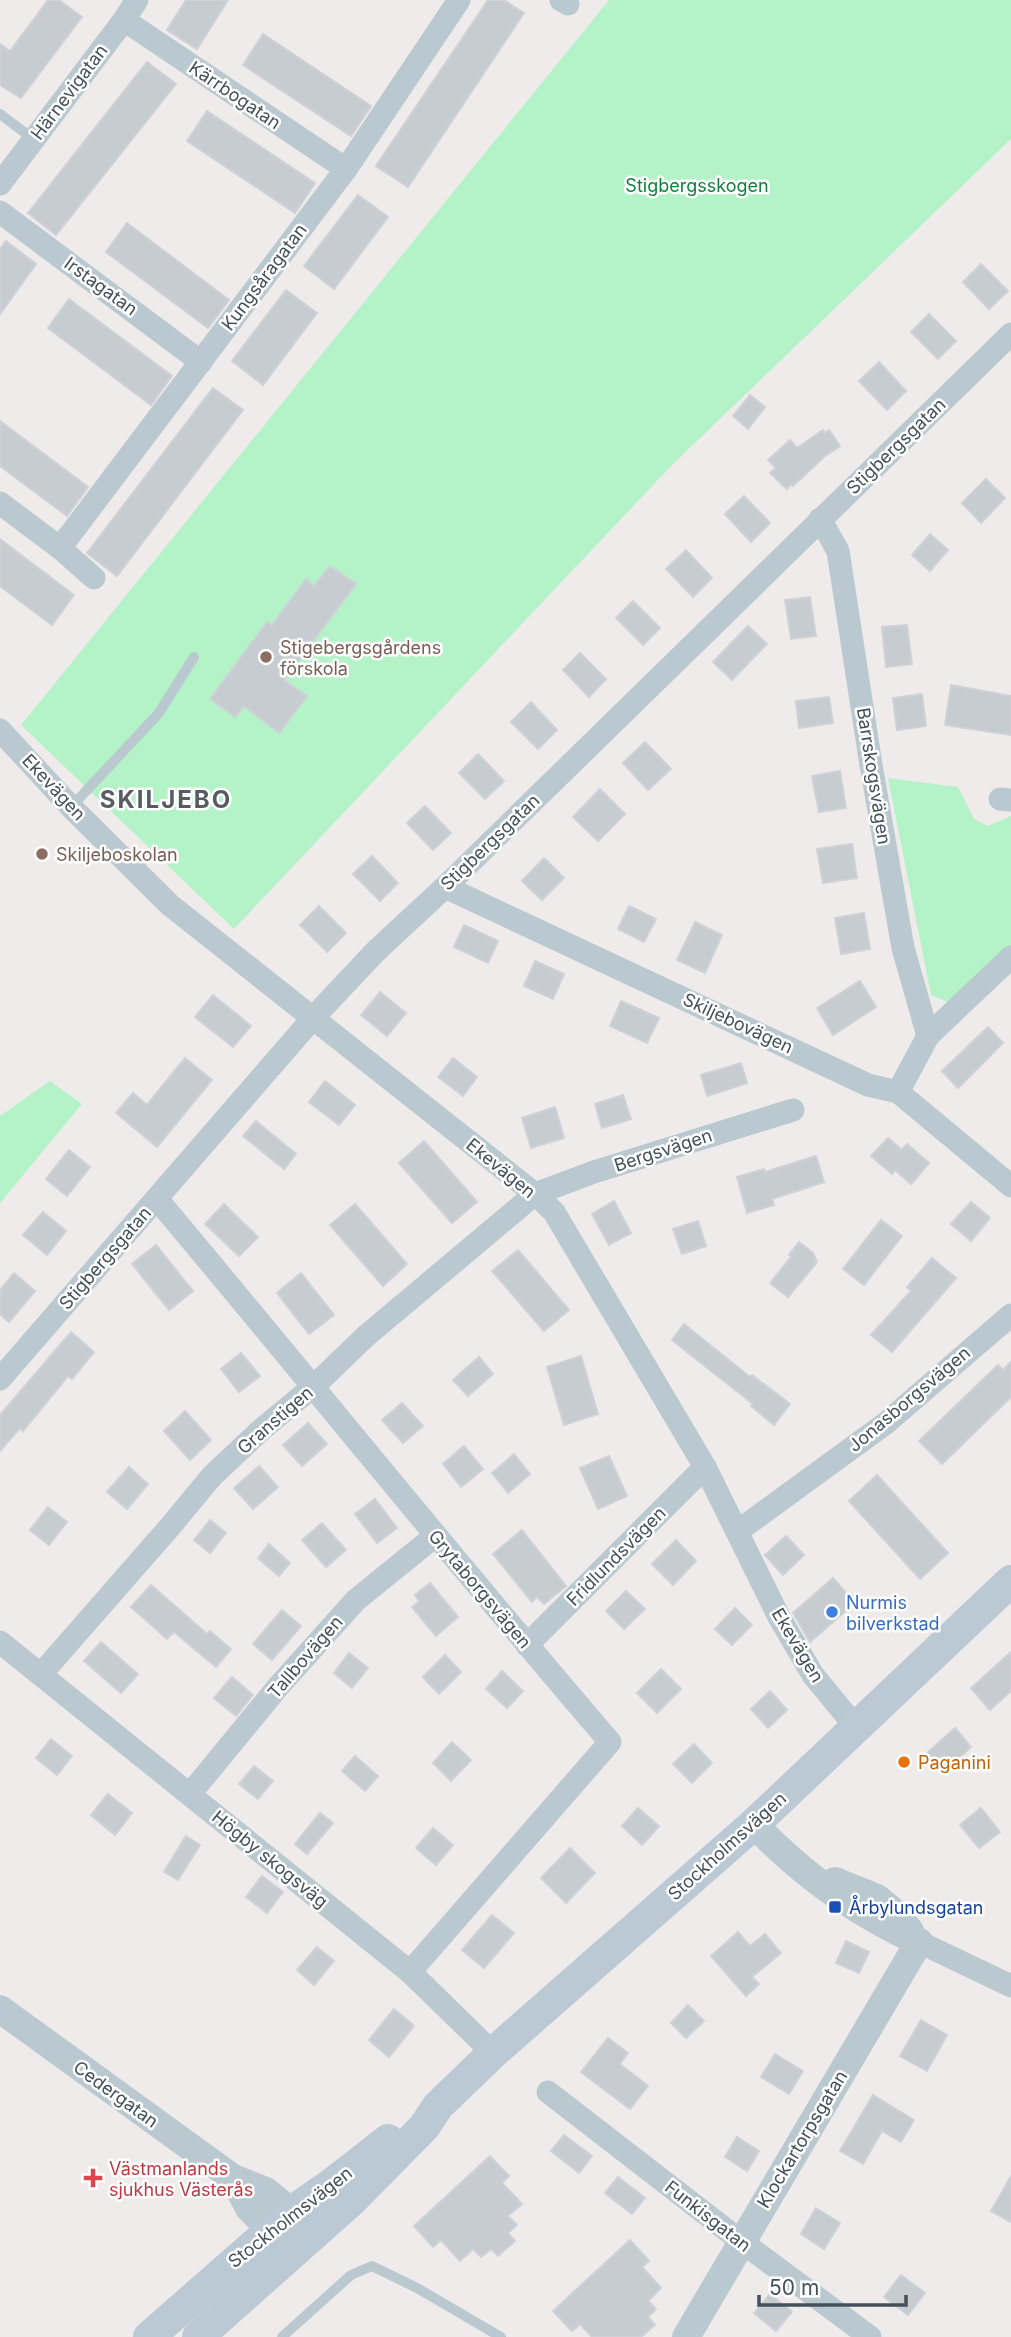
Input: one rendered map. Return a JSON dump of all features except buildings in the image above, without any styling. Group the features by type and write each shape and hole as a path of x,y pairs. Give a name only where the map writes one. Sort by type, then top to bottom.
{"main road":[{"name":"Stockholmsvägen","path":"198,2337 352,2200 424,2127 438,2106 493,2053 754,1824 1011,1581"},
{"name":"Stockholmsvägen","path":"149,2337 281,2220 415,2119 438,2106"}],"street":[{"name":"Härnevigatan","path":"0,184 137,0"},
{"name":"Kungsåragatan","path":"60,548 346,169 459,0"},
{"name":"Kärrbogatan","path":"124,20 346,169"},
{"name":"Irstagatan","path":"0,212 201,362"},
{"name":"Stigbergsgatan","path":"0,1379 313,1018 376,951 446,887 820,519 1008,343"},
{"path":"0,503 60,548 94,578"},
{"name":"Barrskogsvägen","path":"820,519 838,551 903,948 928,1035"},
{"name":"Ekevägen","path":"0,730 170,905 535,1194 554,1212 705,1467 779,1616 813,1675 855,1726"},
{"name":"Skiljebovägen","path":"446,887 868,1085 898,1092 1011,1186"},
{"path":"898,1092 928,1035 1011,957"},
{"name":"Bergsvägen","path":"535,1194 607,1168 793,1110"},
{"name":"Granstigen","path":"42,1673 212,1476 366,1336 535,1194"},
{"name":"Grytaborgsvägen","path":"157,1199 314,1386 435,1536 610,1742 410,1972"},
{"name":"Jonasborgsvägen","path":"738,1531 886,1423 1011,1315"},
{"name":"Fridlundsvägen","path":"527,1645 705,1467"},
{"name":"Tallbovägen","path":"190,1794 277,1688 356,1600 435,1536"},
{"path":"0,1642 42,1673"},
{"name":"Högby skogsväg","path":"42,1673 410,1972 493,2053"},
{"path":"754,1824 796,1866 864,1915 1011,1986"},
{"name":"Klockartorpsgatan","path":"686,2337 919,1942"},
{"name":"Cedergatan","path":"0,2009 233,2178 266,2191 281,2220 304,2242"},
{"name":"Funkisgatan","path":"548,2092 870,2337"}],"lane":[{"path":"0,114 33,139"},
{"path":"72,807 159,713 194,657"},
{"path":"282,2337 351,2275 372,2266 501,2337"}],"green space":[{"name":"Stigbergsskogen","path":"609,0 1011,0 1011,139 671,466 234,929 21,725"},
{"path":"888,778 958,787 974,819 988,826 1011,816 1011,948 950,1003 931,995"},
{"path":"50,1081 82,1104 0,1203 0,1116"}],"place":[{"name":"Stigebergsgårdens förskola","path":"266,657"},
{"name":"Skiljeboskolan","path":"42,854"},
{"name":"Nurmis bilverkstad","path":"832,1612"},
{"name":"Paganini","path":"904,1762"},
{"name":"Årbylundsgatan","path":"835,1907"},
{"name":"Västmanlands sjukhus Västerås","path":"93,2178"}],"district":[{"name":"SKILJEBO","path":"166,799"}]}
